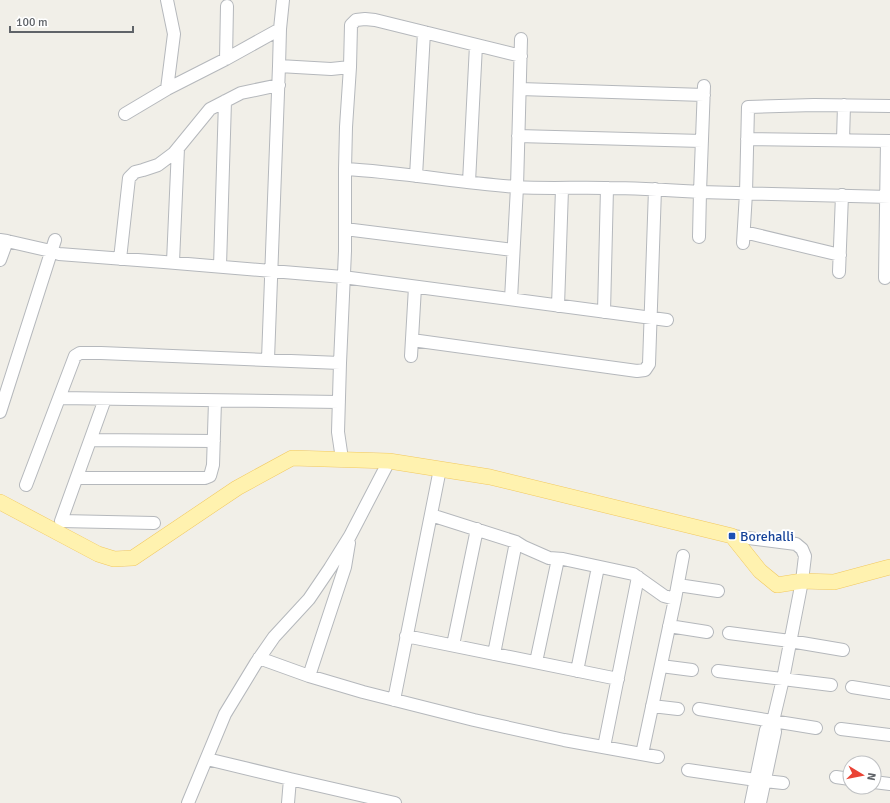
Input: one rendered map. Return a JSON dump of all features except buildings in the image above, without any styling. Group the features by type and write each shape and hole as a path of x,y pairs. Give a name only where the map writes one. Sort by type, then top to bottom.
{"main road":[{"path":"0,502 98,554 114,559 133,558 237,488 292,458 389,461 490,477 732,536 760,571 777,585 802,581 834,582 890,567"}],"street":[{"path":"167,0 174,34 167,89"},
{"path":"268,359 280,29 283,0"},
{"path":"226,59 227,6"},
{"path":"342,459 338,432 346,127 349,100 351,25 356,20 375,20 521,56"},
{"path":"125,114 167,89 280,29"},
{"path":"416,176 424,32"},
{"path":"511,299 517,187 521,39"},
{"path":"469,182 476,45"},
{"path":"279,66 331,69 350,67"},
{"path":"120,259 129,178 134,172 158,165 174,153 210,109 241,93 279,84"},
{"path":"520,89 704,90 698,237"},
{"path":"220,266 225,101"},
{"path":"840,255 744,238 748,107 814,105 890,106"},
{"path":"843,140 844,105"},
{"path":"518,136 702,141"},
{"path":"747,139 888,141 888,197 885,278"},
{"path":"172,262 178,148"},
{"path":"345,170 372,171 517,187 655,189 700,192 888,197"},
{"path":"558,306 562,188"},
{"path":"604,312 607,188"},
{"path":"412,340 637,371 645,370 649,364 655,189"},
{"path":"839,272 842,195"},
{"path":"344,229 513,250"},
{"path":"0,260 3,240 53,246 59,254 343,277 667,320"},
{"path":"1,404 53,246"},
{"path":"411,356 415,287"},
{"path":"26,485 75,356 80,353 147,354 340,363"},
{"path":"59,398 339,402"},
{"path":"105,399 61,521 154,524"},
{"path":"77,478 205,478 210,476 212,471 214,441 215,401"},
{"path":"91,440 214,441"},
{"path":"188,803 225,714 259,658 274,637 309,599 330,568 350,536 389,461"},
{"path":"394,700 440,469"},
{"path":"431,515 516,542 536,553 550,558 633,574 664,596 675,599"},
{"path":"453,645 477,530"},
{"path":"309,676 345,568 350,536"},
{"path":"732,536 796,544 804,552 805,556 802,581 783,679 773,721 775,732 751,803"},
{"path":"494,654 516,542"},
{"path":"642,754 683,556"},
{"path":"536,662 558,559"},
{"path":"577,671 598,567"},
{"path":"604,747 638,577"},
{"path":"678,585 718,591"},
{"path":"669,626 707,632"},
{"path":"729,633 843,650"},
{"path":"406,636 618,679"},
{"path":"259,658 309,676 363,692 474,720 564,740 658,757"},
{"path":"661,666 692,670"},
{"path":"718,671 832,685"},
{"path":"852,687 890,693"},
{"path":"652,706 678,709"},
{"path":"699,709 816,728"},
{"path":"841,729 890,735"},
{"path":"206,759 290,780 395,803"},
{"path":"688,770 784,783"},
{"path":"836,776 842,777"},
{"path":"288,803 290,780"},
{"path":"760,780 760,803"}],"place":[{"name":"Borehalli","path":"732,536"}]}
